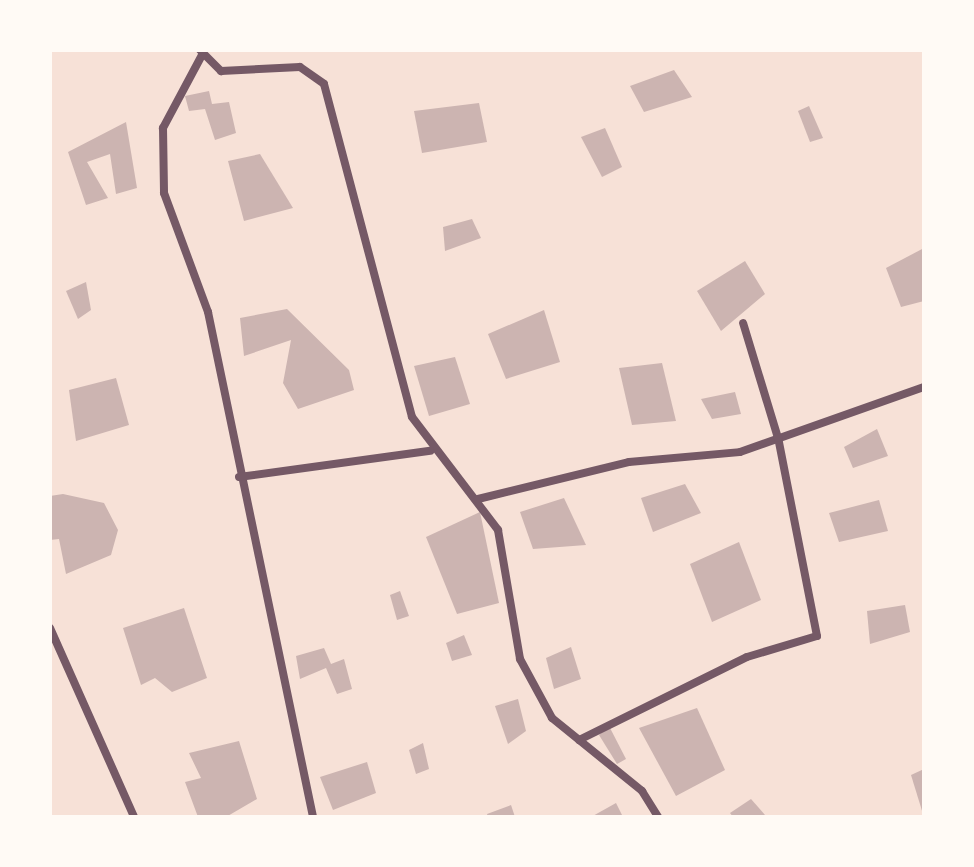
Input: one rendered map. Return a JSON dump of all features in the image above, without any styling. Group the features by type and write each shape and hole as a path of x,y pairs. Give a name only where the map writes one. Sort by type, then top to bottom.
{"street":[{"path":"312,817 208,312 164,193 163,128 201,52 220,71 300,67 324,84 412,417 430,452 478,499 498,530 520,659 552,718 642,791 658,817"},
{"path":"579,740 747,658 817,636 778,438 743,323"},
{"path":"478,499 628,462 696,462 924,387"},
{"path":"239,477 430,452"},
{"path":"50,628 134,817"}],"building":[{"path":"674,70 692,97 644,112 630,86"},
{"path":"209,91 212,104 229,102 236,133 215,140 205,109 189,111 185,96"},
{"path":"479,103 487,142 422,153 414,111"},
{"path":"809,106 823,138 810,142 798,111"},
{"path":"126,122 137,188 116,194 110,154 87,162 108,198 86,205 68,152"},
{"path":"605,128 622,167 602,177 581,137"},
{"path":"260,154 293,208 244,221 228,161"},
{"path":"472,219 481,238 445,251 443,227"},
{"path":"924,248 924,301 901,307 886,268"},
{"path":"745,261 765,294 721,331 697,291"},
{"path":"86,282 91,310 78,319 66,291"},
{"path":"287,309 349,370 354,390 298,409 283,383 291,340 244,356 240,318"},
{"path":"544,310 560,362 506,379 488,334"},
{"path":"455,357 470,404 429,416 414,366"},
{"path":"662,363 676,421 632,425 619,368"},
{"path":"116,378 129,425 76,441 69,390"},
{"path":"735,392 741,414 712,419 701,399"},
{"path":"877,429 888,456 853,468 844,447"},
{"path":"685,484 701,513 653,532 641,498"},
{"path":"63,494 104,503 118,530 111,555 66,574 59,539 50,540 50,496"},
{"path":"564,498 586,545 533,549 520,512"},
{"path":"879,500 888,531 839,542 829,513"},
{"path":"480,512 499,603 457,614 426,537"},
{"path":"739,542 761,600 712,622 690,564"},
{"path":"400,591 409,616 397,620 390,595"},
{"path":"905,605 910,632 870,644 867,611"},
{"path":"184,608 207,678 172,692 155,678 141,685 123,628"},
{"path":"464,635 472,655 452,661 446,643"},
{"path":"571,647 581,679 554,689 546,658"},
{"path":"324,648 331,664 344,659 352,689 337,694 326,668 300,679 296,656"},
{"path":"518,699 526,731 508,744 495,706"},
{"path":"697,708 725,770 676,796 639,728"},
{"path":"609,726 626,759 617,764 599,735"},
{"path":"239,741 257,799 226,817 198,817 185,782 201,778 189,753"},
{"path":"423,743 429,769 416,774 409,750"},
{"path":"367,762 376,793 333,810 320,777"},
{"path":"924,769 924,813 923,814 911,775"},
{"path":"751,799 765,815 733,817 730,813"},
{"path":"616,803 623,817 591,817"},
{"path":"511,805 515,817 488,817 487,814"}]}
